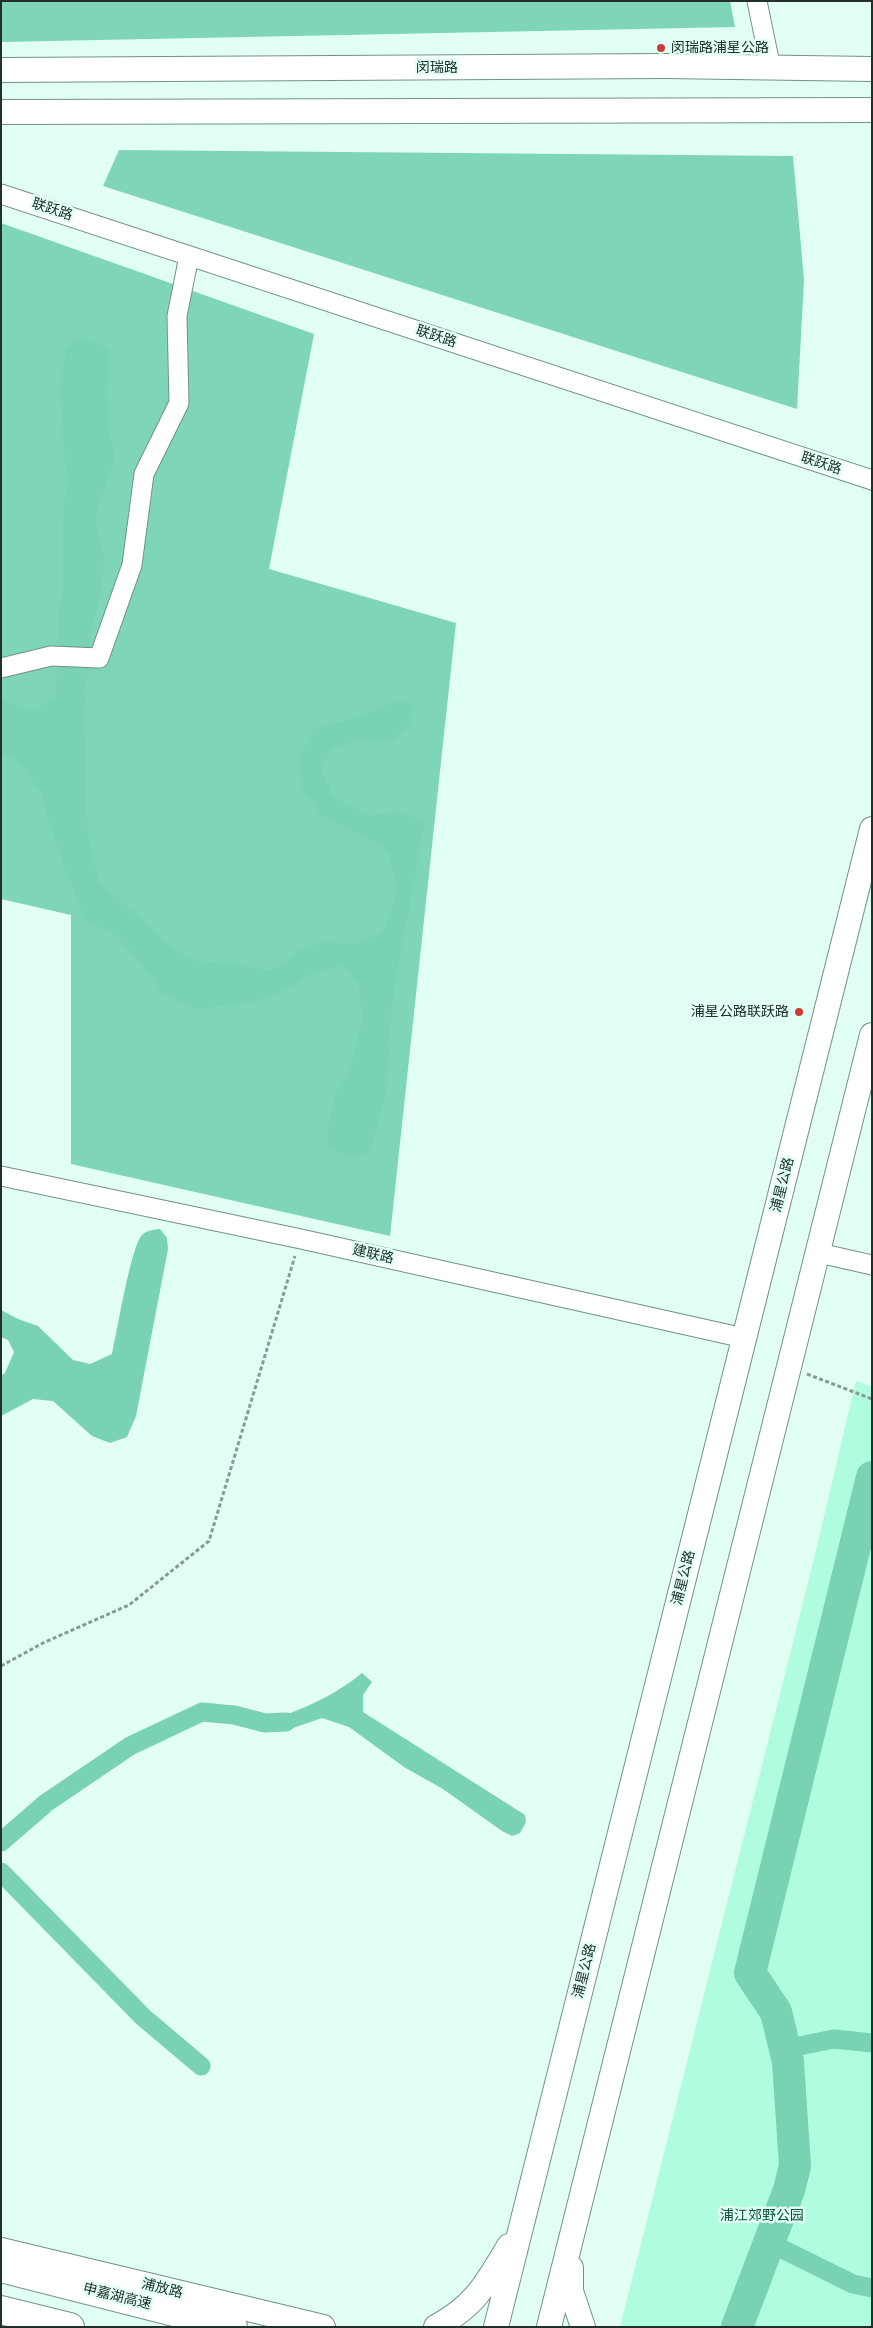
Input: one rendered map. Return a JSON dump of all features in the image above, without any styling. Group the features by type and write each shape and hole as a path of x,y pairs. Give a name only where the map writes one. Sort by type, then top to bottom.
{"highway":[{"name":"申嘉湖高速","path":"1,2268 233,2327"},
{"path":"1,2310 70,2327"}],"main road":[{"name":"闵瑞路","path":"1,70 654,66 872,69"},
{"path":"1,112 872,110"},
{"name":"浦星公路","path":"496,2327 872,829"},
{"path":"549,2327 872,1035"},
{"path":"436,2327 458,2315 481,2293 521,2226"},
{"path":"571,2240 571,2291 583,2327"},
{"name":"浦放路","path":"1,2250 322,2327"}],"street":[{"path":"757,1 771,69"},
{"name":"联跃路","path":"1,194 872,480"},
{"path":"1,668 51,656 99,658 132,565 144,474 179,403 177,316 189,256"},
{"name":"建联路","path":"1,1176 301,1239 744,1338"},
{"path":"819,1253 872,1266"}],"path":[{"path":"1,1666 43,1643 129,1605 208,1541 301,1239"},
{"path":"790,1367 872,1400"}],"green space":[{"name":"浦江郊野公园","path":"856,1381 872,1387 872,2327 620,2327 814,1559"}],"shaded area":[{"path":"1,1 730,1 735,27 1,42"},
{"path":"119,150 793,156 804,280 797,409 103,186"},
{"path":"1,223 314,334 269,569 456,623 390,1236 71,1164 71,915 1,899"},
{"path":"75,338 95,341 110,351 107,391 110,433 115,456 95,518 104,553 102,589 92,629 85,694 87,828 98,880 171,947 193,961 233,962 267,971 286,963 300,950 323,942 354,944 382,932 391,912 396,885 389,854 373,841 322,816 301,786 299,757 316,727 352,719 396,702 413,703 411,722 392,741 355,740 332,749 320,767 333,796 370,817 396,811 425,821 392,1002 387,1087 370,1154 350,1157 327,1147 329,1124 336,1094 353,1061 362,1022 359,985 343,965 306,976 277,995 244,1003 195,1009 162,992 143,965 111,931 86,922 61,858 40,791 17,761 1,753 1,697 18,707 35,710 55,695 59,654 57,615 63,593 63,520 67,482 59,389 66,351"},
{"path":"160,1229 167,1238 168,1249 136,1416 127,1437 110,1443 92,1436 53,1401 33,1399 1,1416 1,1376 5,1373 14,1352 8,1340 1,1337 1,1310 18,1319 38,1326 73,1360 90,1364 112,1354 133,1255 142,1235 150,1230"},
{"path":"362,1673 372,1682 363,1695 363,1712 525,1815 526,1822 520,1833 512,1836 502,1831 443,1789 404,1767 349,1727 322,1718 290,1729 283,1716 324,1698 344,1687"}],"waterway":[{"path":"737,2327 789,2190 795,2166 788,2062 776,2012 750,1973 872,1477"},
{"path":"1,1842 46,1803 130,1746 202,1712 234,1715 265,1723 286,1722"},
{"path":"1,1872 143,2017 201,2066"},
{"path":"784,2049 834,2039 872,2043"},
{"path":"770,2243 853,2284 872,2288"}],"place":[{"name":"闵瑞路浦星公路","path":"661,48"},
{"name":"浦星公路联跃路","path":"799,1012"}]}
